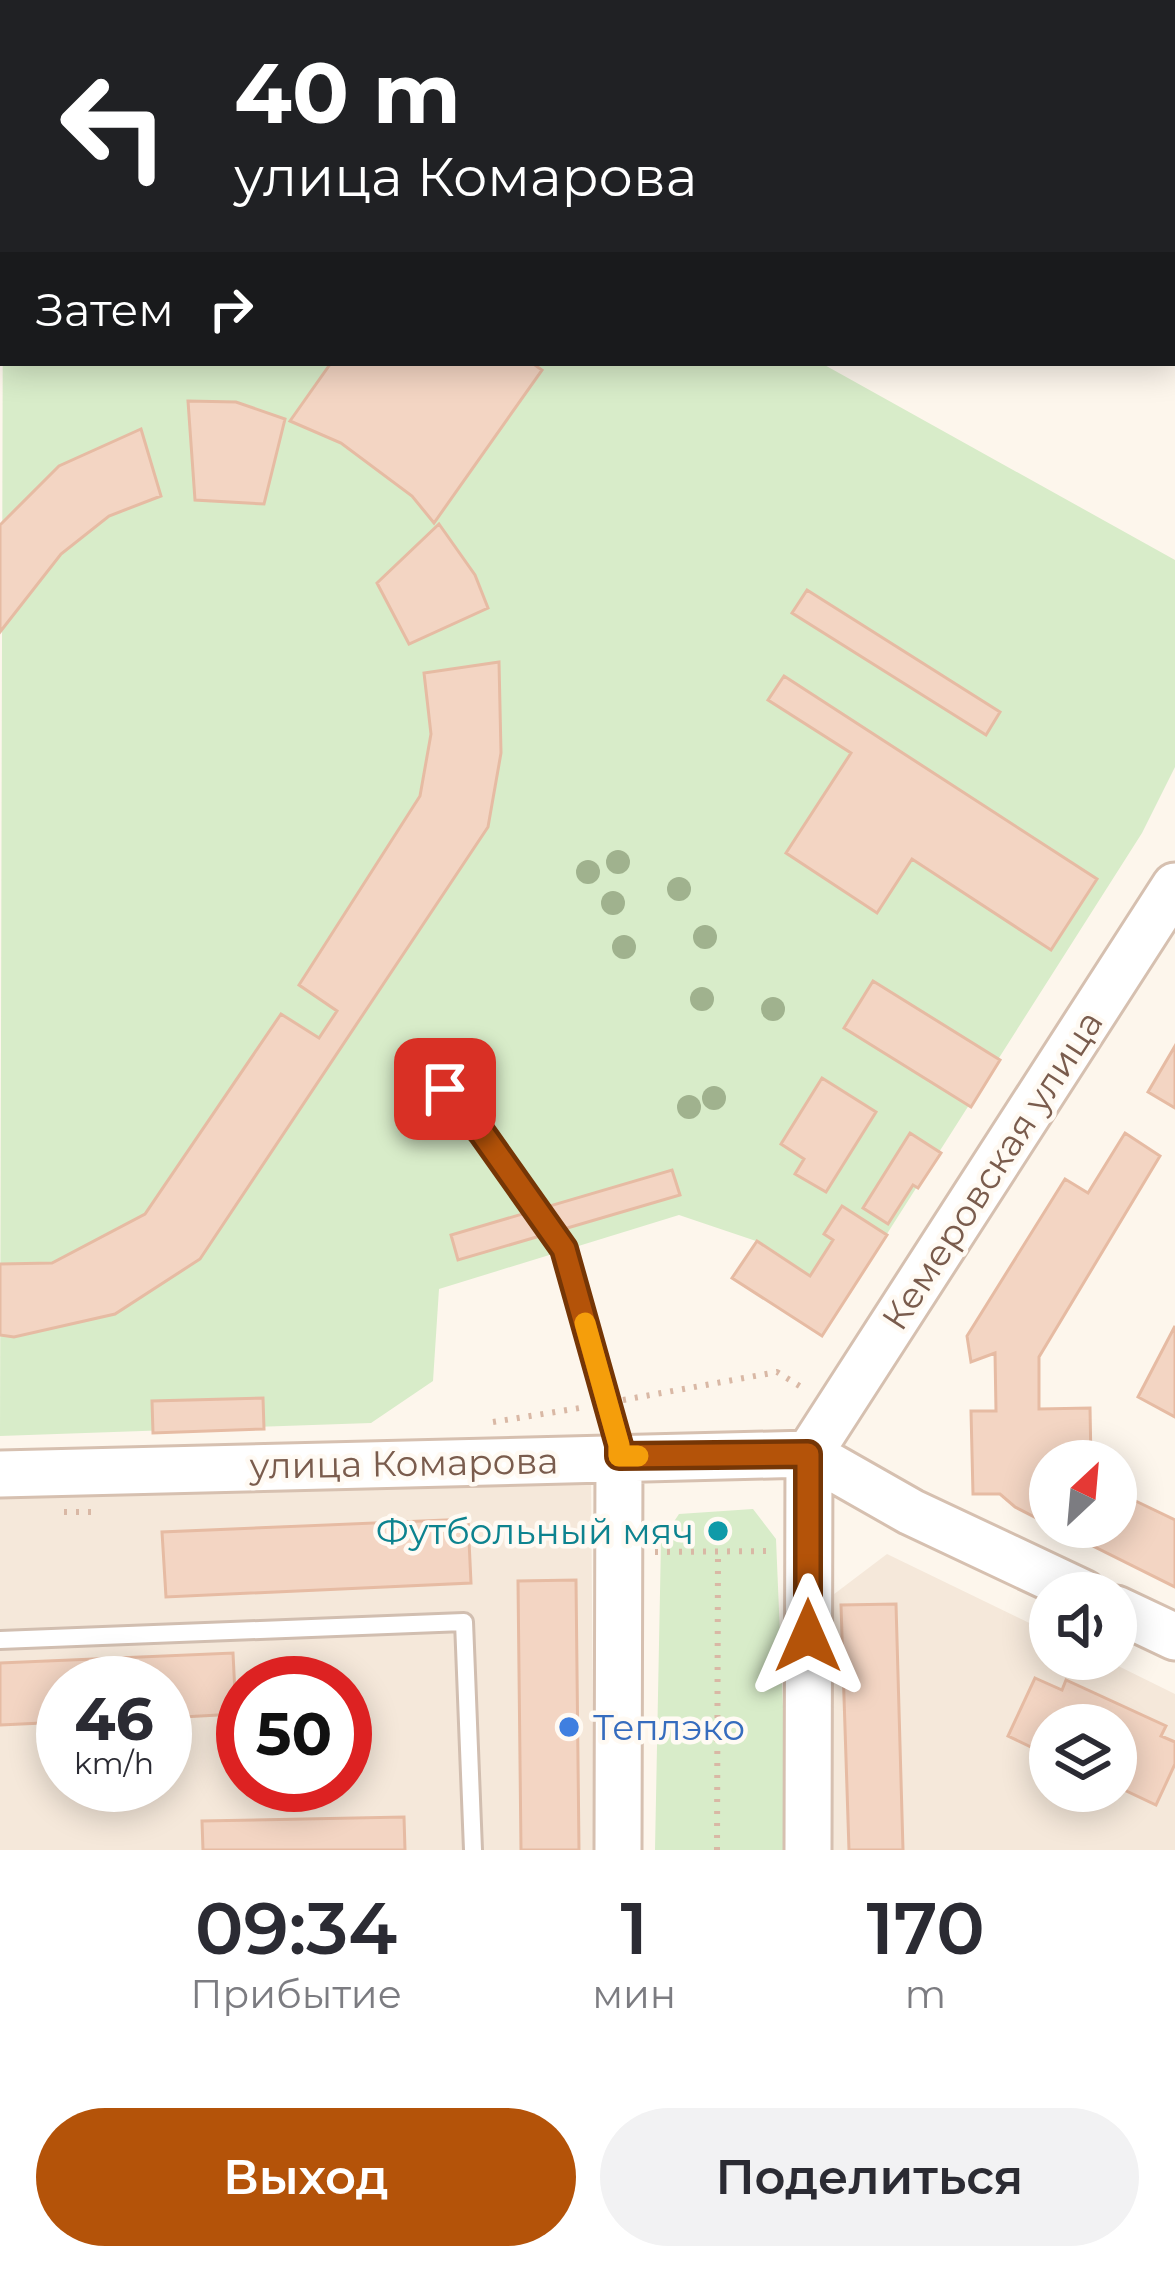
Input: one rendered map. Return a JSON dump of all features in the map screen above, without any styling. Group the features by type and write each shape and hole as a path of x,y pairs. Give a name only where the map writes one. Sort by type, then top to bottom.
{"main road":[{"name":"Кемеровская улица","path":"808,1454 1175,886"},
{"name":"улица Комарова","path":"0,1474 808,1454"},
{"path":"808,1850 808,1454 911,1512 1038,1572"},
{"path":"618,1850 619,1456"},
{"path":"1137,1619 1175,1636"}],"lane":[{"path":"445,1089 564,1249 619,1456"},
{"path":"0,1640 464,1622 473,1850"}],"path":[{"path":"491,1422 778,1372 815,1396"},
{"path":"55,1511 118,1511"},
{"path":"716,1850 718,1551"},
{"path":"639,1552 778,1551"}],"shaded area":[{"path":"591,1476 594,1850 0,1850 0,1492"},
{"path":"887,1554 1029,1623 1029,1680 1137,1680 1137,1675 1175,1694 1175,1850 819,1850 817,1607"}],"green space":[{"path":"3,366 826,366 1175,560 1175,767 1142,833 822,1336 732,1278 756,1241 679,1215 439,1289 433,1381 371,1423 0,1436"},
{"path":"753,1509 776,1539 789,1850 655,1850 661,1541 679,1514"}],"building":[{"path":"329,366 536,366 542,370 434,523 412,496 341,443 290,421"},
{"path":"188,401 236,402 285,419 264,504 195,500"},
{"path":"141,429 161,496 109,516 61,554 0,632 0,525 59,466"},
{"path":"439,524 475,575 488,608 409,644 377,583"},
{"path":"807,590 1000,712 986,735 792,613"},
{"path":"499,662 501,753 488,827 200,1259 115,1314 14,1337 0,1335 0,1264 52,1263 145,1214 281,1014 319,1038 337,1011 299,985 420,796 431,734 424,673"},
{"path":"784,676 1097,879 1051,950 912,859 877,913 786,853 851,753 768,700"},
{"path":"873,981 1000,1060 971,1107 844,1028"},
{"path":"1175,1046 1175,1108 1148,1092"},
{"path":"822,1078 876,1112 826,1192 795,1174 804,1159 781,1144"},
{"path":"910,1133 941,1153 888,1224 863,1208"},
{"path":"1125,1133 1160,1156 1039,1357 1039,1409 1090,1408 1091,1440 1029,1440 1029,1514 1000,1494 973,1494 971,1411 996,1411 995,1353 971,1362 967,1336 1065,1179 1088,1193"},
{"path":"672,1170 680,1195 458,1260 451,1235"},
{"path":"842,1206 887,1235 822,1336 732,1278 757,1241 810,1276 833,1240 824,1234"},
{"path":"1175,1326 1175,1417 1138,1397"},
{"path":"263,1398 264,1429 153,1433 152,1401"},
{"path":"1137,1502 1175,1520 1175,1587 1097,1548 1137,1548"},
{"path":"468,1519 471,1583 166,1597 162,1532"},
{"path":"576,1580 579,1850 521,1850 518,1581"},
{"path":"896,1604 903,1850 849,1850 841,1605"},
{"path":"233,1653 216,1656 216,1715 192,1716 192,1656 163,1656"},
{"path":"36,1661 36,1723 0,1725 0,1663"},
{"path":"1034,1680 1062,1690 1066,1680 1118,1704 1029,1704 1029,1746 1008,1736"},
{"path":"1137,1713 1166,1726 1161,1736 1175,1742 1175,1764 1156,1805 1137,1796"},
{"path":"404,1817 405,1850 203,1850 202,1821"}],"slow traffic":[{"path":"585,1323 619,1456 638,1456"}],"place":[{"name":"Футбольный мяч","path":"718,1531"},
{"name":"Теплэко","path":"569,1727"}],"route":[{"path":"445,1089 564,1249 619,1456 808,1454 808,1636"}]}
